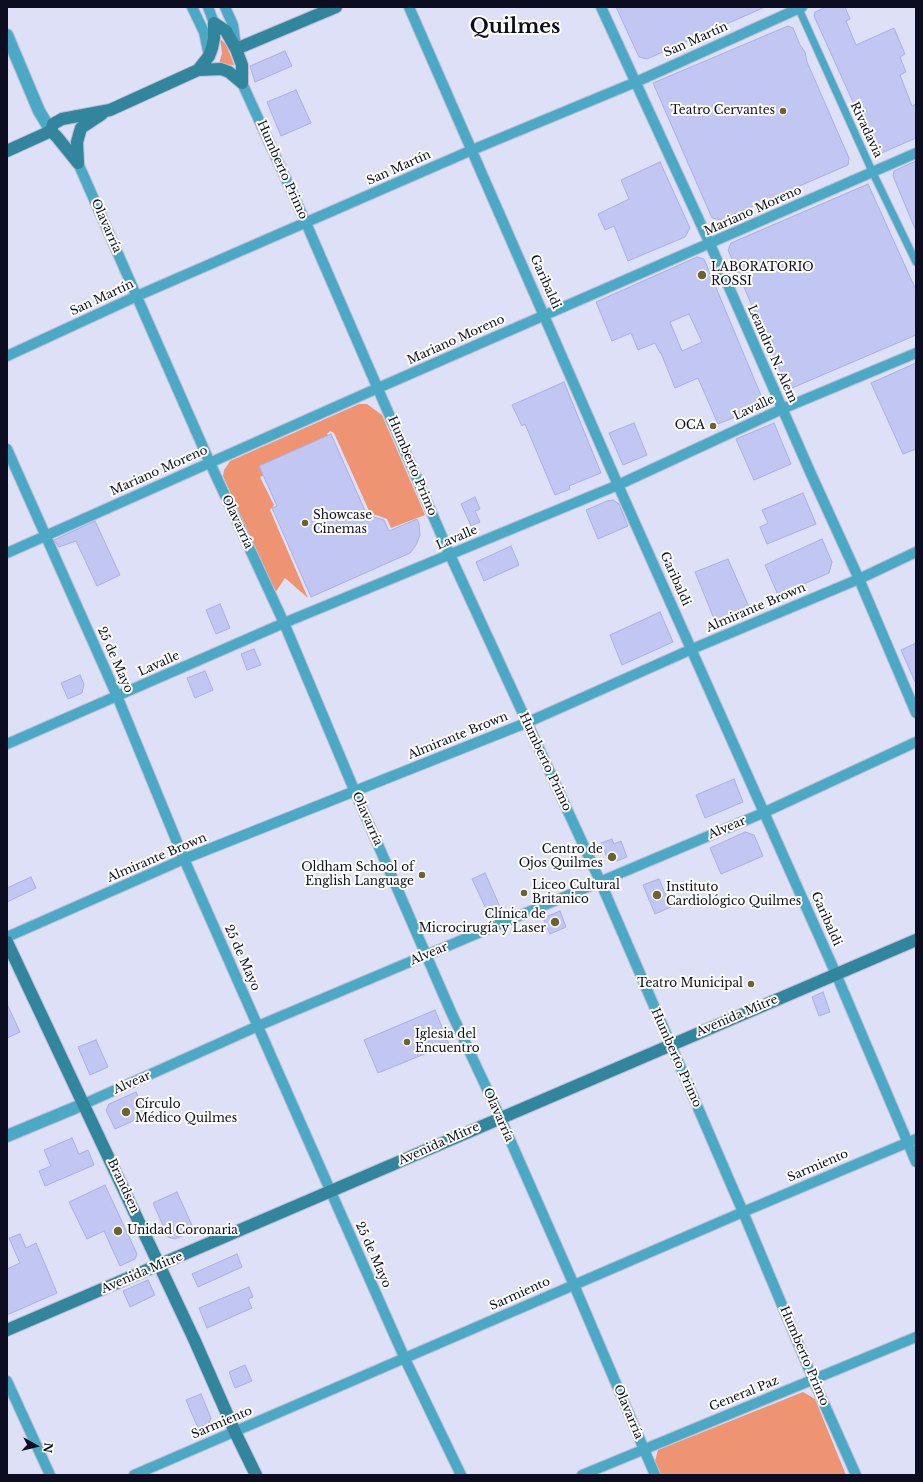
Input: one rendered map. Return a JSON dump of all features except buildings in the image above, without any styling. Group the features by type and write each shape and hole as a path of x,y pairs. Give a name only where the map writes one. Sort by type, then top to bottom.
{"main road":[{"path":"236,49 336,7"},
{"path":"198,70 209,56 212,48 214,23"},
{"name":"Humberto Primo","path":"214,23 226,31 236,49 242,66 242,83"},
{"path":"7,151 51,131 53,124 62,119 110,110 198,70 221,69 229,72 242,83"},
{"name":"Olavarría","path":"78,163 77,142 81,128 110,110"},
{"name":"Olavarría","path":"51,131 57,136 78,163"},
{"name":"Avenida Mitre","path":"7,1330 331,1192 500,1117 916,940"},
{"name":"Brandsen","path":"7,942 160,1265 235,1432 256,1475"}],"street":[{"path":"192,7 204,32 209,56"},
{"name":"Humberto Primo","path":"225,7 233,25 236,49"},
{"name":"Garibaldi","path":"409,7 763,813 912,1141 916,1162"},
{"name":"Leandro N. Alem","path":"601,7 710,244 782,409 859,579 916,713"},
{"name":"San Martín","path":"7,356 136,296 472,150 636,82 799,8"},
{"name":"Rivadavia","path":"799,8 872,171 916,262"},
{"path":"208,9 214,23"},
{"name":"Olavarría","path":"7,35 39,111 51,131"},
{"name":"Humberto Primo","path":"242,83 306,223 450,555 600,881 743,1212 813,1379 856,1475"},
{"name":"Mariano Moreno","path":"7,553 378,388 710,244 872,171 916,154"},
{"name":"Olavarría","path":"78,163 210,463 284,624 426,955 500,1117 574,1285 655,1475"},
{"name":"Lavalle","path":"7,744 284,624 618,485 782,409 916,352"},
{"name":"25 de Mayo","path":"7,449 117,696 184,859 331,1192 405,1359 461,1475"},
{"name":"Almirante Brown","path":"7,937 184,859 526,723 692,649 859,579 916,552"},
{"name":"Alvear","path":"7,1136 84,1104 258,1026 763,813 916,742"},
{"name":"Sarmiento","path":"134,1475 743,1212 912,1141"},
{"name":"General Paz","path":"582,1475 916,1337"},
{"path":"7,1381 50,1475"}],"shaded area":[{"path":"220,39 226,44 234,65 219,64 222,53"},
{"path":"359,404 367,404 382,415 425,515 391,528 387,519 370,513 334,433 330,431 327,434 333,443 260,477 274,505 270,510 308,598 285,578 275,593 223,476 224,470 230,461"},
{"path":"803,1392 815,1399 846,1475 661,1475 655,1461 658,1450"}],"place":[{"name":"Teatro Cervantes","path":"783,111"},
{"name":"LABORATORIO ROSSI","path":"702,275"},
{"name":"OCA","path":"713,426"},
{"name":"Showcase Cinemas","path":"305,523"},
{"name":"Centro de Ojos Quilmes","path":"612,857"},
{"name":"Oldham School of English Language","path":"422,875"},
{"name":"Liceo Cultural Britanico","path":"524,893"},
{"name":"Instituto Cardiológico Quilmes","path":"657,895"},
{"name":"Clínica de Microcirugía y Laser","path":"555,922"},
{"name":"Teatro Municipal","path":"751,984"},
{"name":"Iglesia del Encuentro","path":"407,1042"},
{"name":"Círculo Médico Quilmes","path":"126,1112"},
{"name":"Unidad Coronaria","path":"118,1231"}],"district":[{"name":"Quilmes","path":"515,27"}]}
